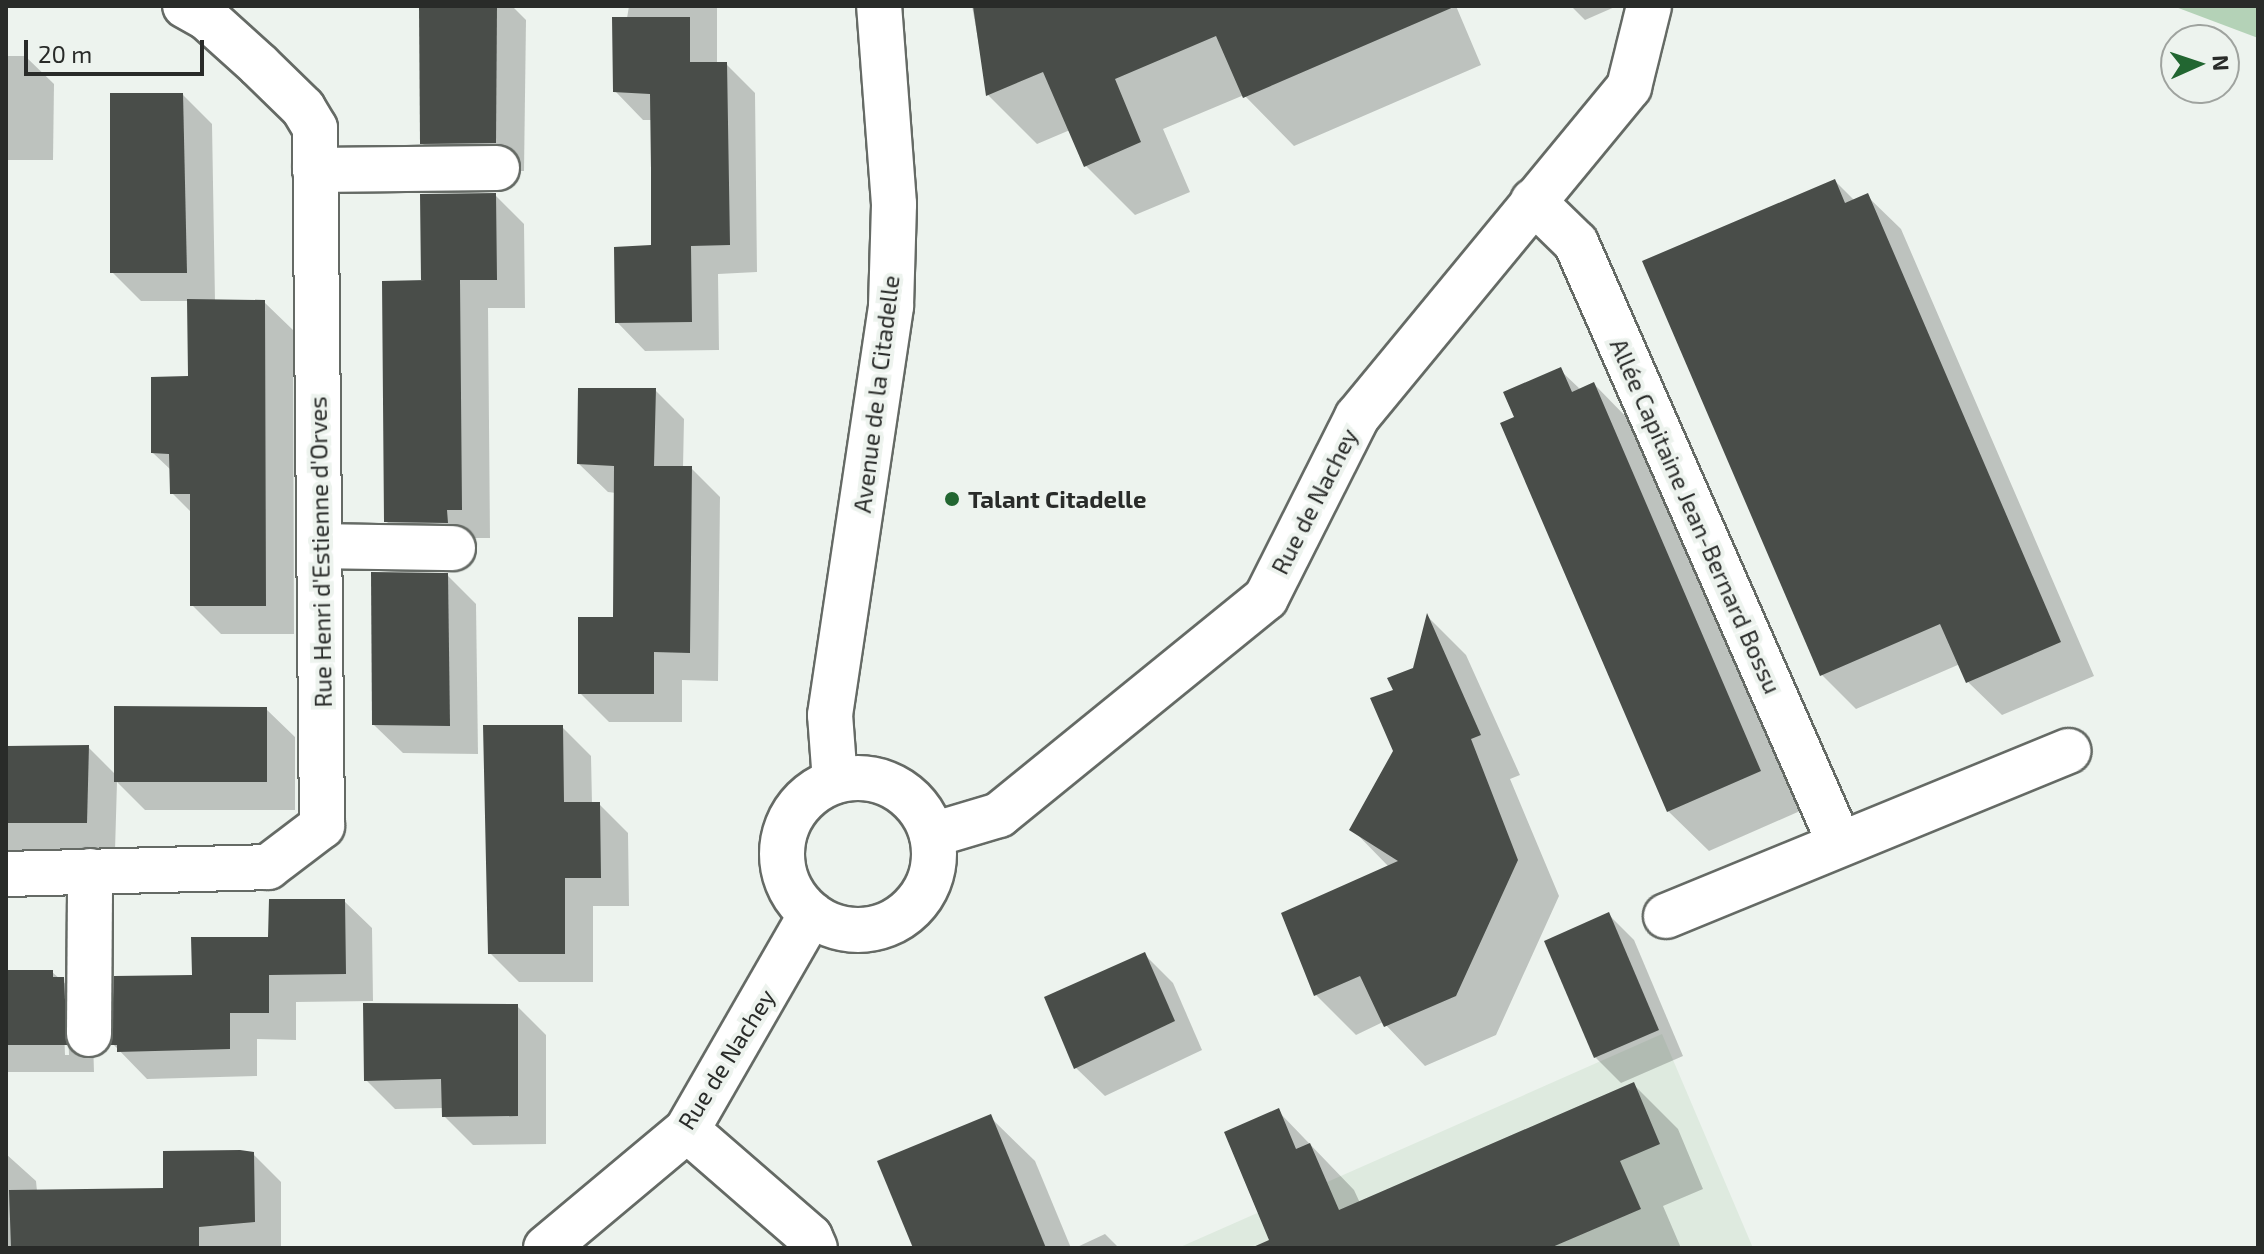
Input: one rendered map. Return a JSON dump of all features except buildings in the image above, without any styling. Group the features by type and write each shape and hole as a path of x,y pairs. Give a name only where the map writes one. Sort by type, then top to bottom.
{"street":[{"name":"Rue Henri d'Estienne d'Orves","path":"6,874 268,867 322,826 315,128 303,108 207,18 185,6"},
{"name":"Avenue de la Citadelle","path":"835,781 830,715 891,306 894,204 879,6"},
{"name":"Rue de Nachey","path":"932,835 999,815 1266,598 1357,417 1629,87 1649,6"},
{"path":"315,170 497,168"},
{"name":"Allée Capitaine Jean-Bernard Bossu","path":"1533,201 1576,243 1840,844"},
{"path":"320,546 453,548"},
{"path":"1666,916 2068,751"},
{"path":"859,777 906,793 932,835 930,882 900,918 855,930 811,914 795,897 781,852 797,808 835,781 859,777"},
{"path":"89,1034 90,871"},
{"name":"Rue de Nachey","path":"546,1248 687,1130 811,914"},
{"path":"687,1130 810,1237 815,1248"}],"shaded area":[{"path":"1662,1034 1753,1248 1178,1248"}],"green space":[{"path":"2173,6 2258,6 2258,38 2240,31 2240,24 2221,24"}],"place":[{"name":"Talant Citadelle","path":"952,499"}]}
